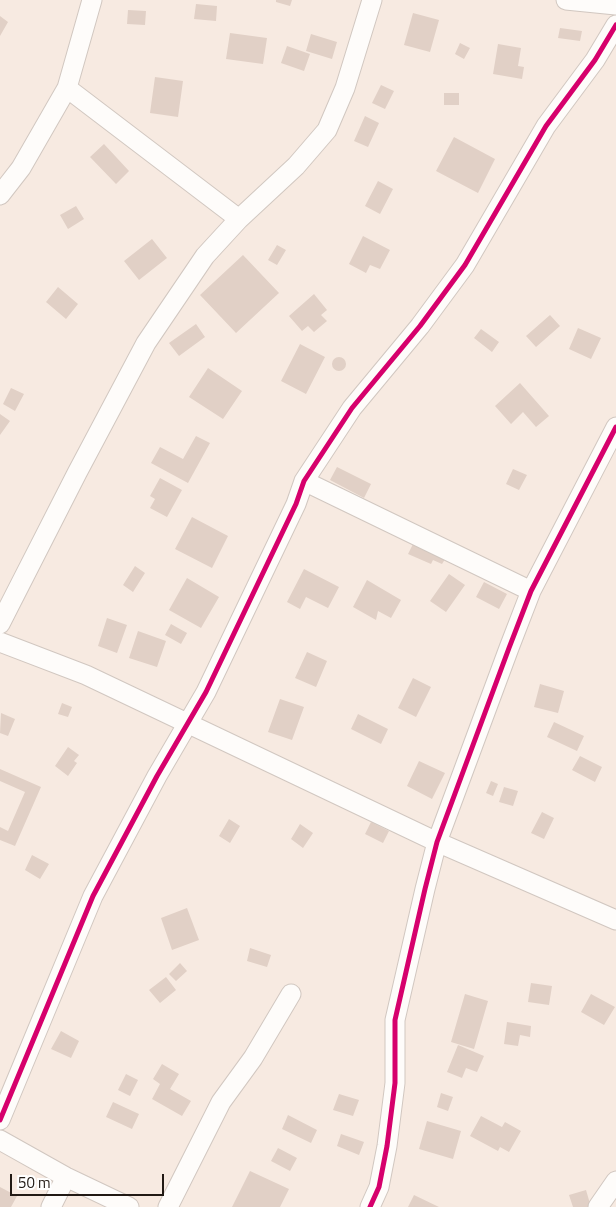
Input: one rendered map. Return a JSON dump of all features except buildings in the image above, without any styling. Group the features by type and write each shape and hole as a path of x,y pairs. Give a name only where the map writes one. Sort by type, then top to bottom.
{"street":[{"path":"0,195 21,168 67,88 92,0"},
{"path":"0,624 77,473 146,344 205,256 239,219 296,166 327,130 345,88 372,0"},
{"path":"566,0 616,5"},
{"path":"0,1120 93,896 186,723 206,692 296,504 304,481 352,408 420,326 465,265 546,126 595,60 616,26"},
{"path":"67,88 239,219"},
{"path":"370,1207 379,1187 387,1146 395,1083 395,1020 437,842 531,591 616,427"},
{"path":"304,481 531,591"},
{"path":"0,642 86,675 437,842 616,920"},
{"path":"168,1207 221,1102 253,1058 291,994"},
{"path":"0,1140 66,1177 128,1207"},
{"path":"51,1207 66,1177"},
{"path":"598,1207 616,1181"}],"cycle path":[{"path":"0,1120 93,896 157,776 206,692 296,504 304,481 352,408 420,326 465,265 546,126 595,60 616,25"},
{"path":"370,1207 379,1187 387,1146 395,1083 395,1020 437,842 531,591 616,427"}]}
